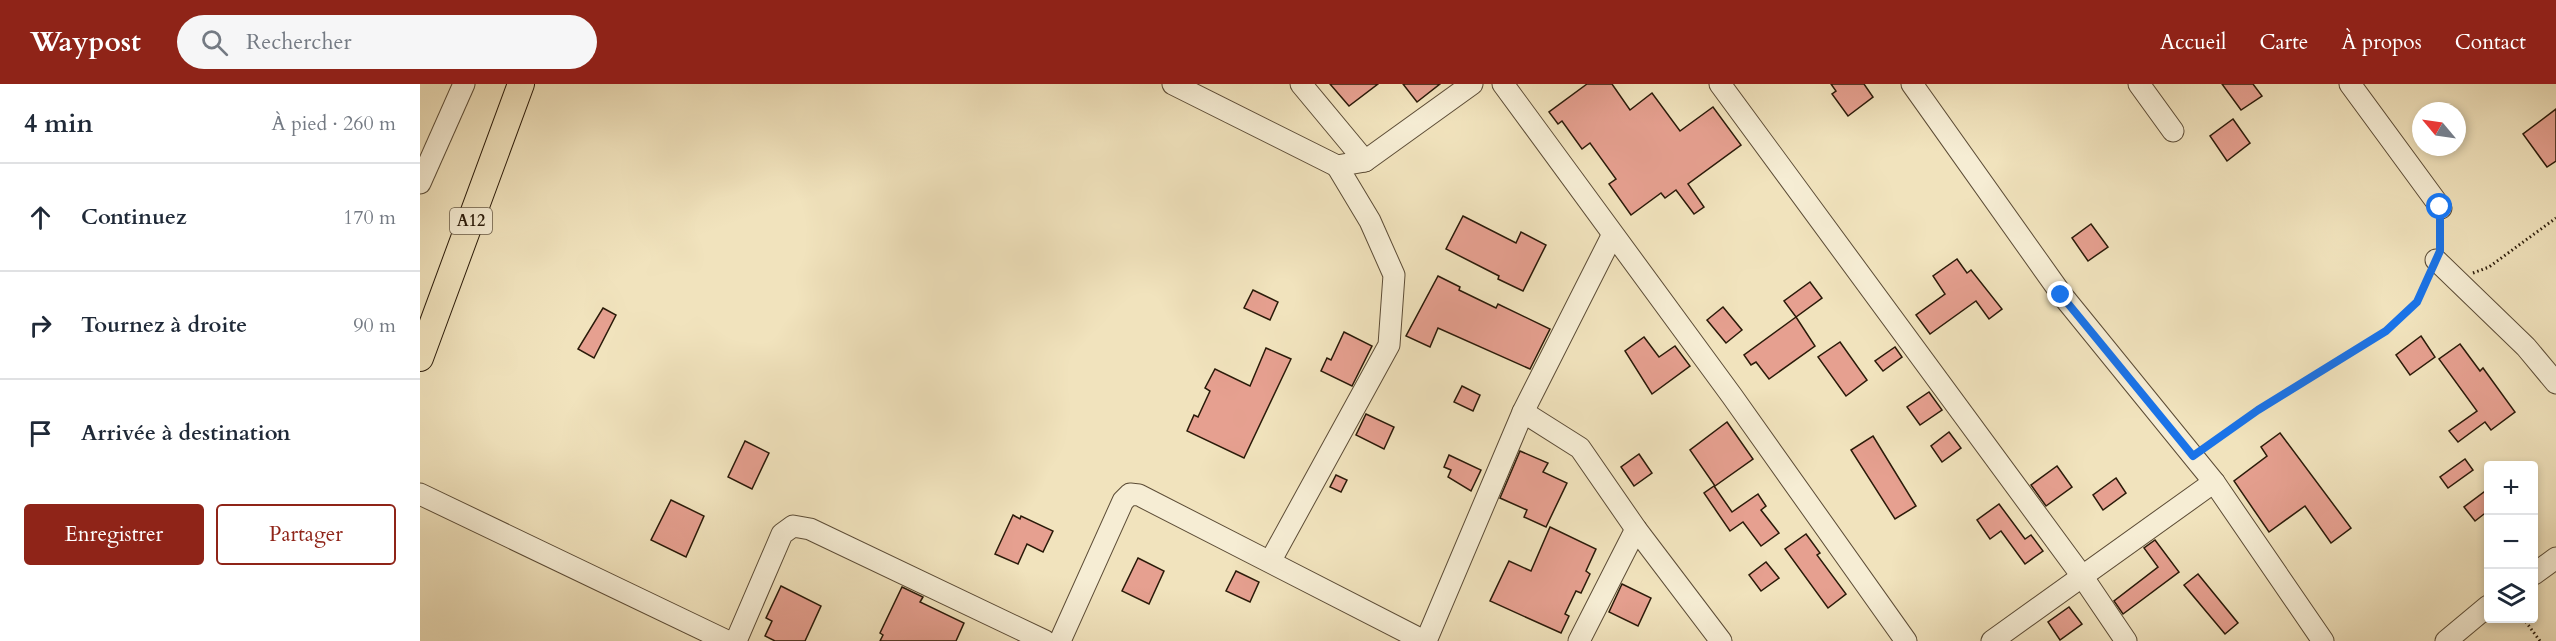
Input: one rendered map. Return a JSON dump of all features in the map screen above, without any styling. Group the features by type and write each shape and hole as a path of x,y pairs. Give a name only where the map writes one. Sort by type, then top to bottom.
{"main road":[{"name":"A12","path":"420,358 521,84"}],"street":[{"path":"420,183 464,84"},
{"path":"1173,84 1337,165 1370,221 1394,275 1389,345 1271,560"},
{"path":"1301,84 1365,161"},
{"path":"1337,165 1365,161 1472,84"},
{"path":"1503,84 1612,236 1732,396 1906,641"},
{"path":"1720,84 2082,576 2126,641"},
{"path":"1912,84 2061,295 2214,482 2323,641"},
{"path":"2139,84 2173,131"},
{"path":"2349,84 2440,207"},
{"path":"1060,641 1123,501 1130,494 1139,495 1271,560 1425,641 1523,412 1612,236"},
{"path":"2436,260 2526,347 2556,384"},
{"path":"1523,412 1580,448 1636,529 1721,641"},
{"path":"1992,641 2214,482"},
{"path":"420,494 727,641"},
{"path":"736,641 782,534 793,526 810,529 1045,641"},
{"path":"1579,641 1636,529"},
{"path":"2538,571 2556,558"},
{"path":"2446,641 2484,609"}],"path":[{"path":"2193,456 2258,410 2386,331 2417,302 2440,251 2440,207"},
{"path":"2457,280 2489,267 2556,218"},
{"path":"2527,623 2540,641"}],"building":[{"path":"1330,84 1378,84 1349,106"},
{"path":"1403,84 1440,84 1417,102"},
{"path":"1587,84 1612,84 1630,110 1652,93 1680,131 1713,107 1741,145 1688,184 1704,207 1694,214 1676,190 1665,198 1661,193 1631,215 1609,184 1616,179 1590,143 1582,149 1562,121 1558,124 1549,112"},
{"path":"1831,84 1864,84 1873,97 1848,116 1832,94 1836,91"},
{"path":"2222,84 2253,84 2262,96 2241,110"},
{"path":"2556,109 2556,161 2547,167 2523,134"},
{"path":"2233,119 2250,143 2227,161 2210,136"},
{"path":"1463,216 1516,243 1521,232 1546,245 1523,291 1446,249"},
{"path":"2091,224 2108,247 2088,261 2072,238"},
{"path":"1957,259 1967,273 1971,270 2002,309 1989,319 1976,301 1930,334 1916,315 1945,294 1933,276"},
{"path":"1438,276 1460,287 1459,290 1496,308 1498,304 1550,329 1530,369 1438,328 1430,347 1406,336"},
{"path":"1810,282 1822,298 1796,317 1784,301"},
{"path":"1253,290 1278,302 1270,320 1244,308"},
{"path":"1723,307 1742,330 1726,343 1707,320"},
{"path":"603,308 616,315 594,358 578,349"},
{"path":"1796,317 1815,346 1769,379 1756,362 1751,365 1744,355"},
{"path":"1344,332 1372,346 1352,386 1321,371 1327,358 1331,360"},
{"path":"2421,336 2435,357 2410,375 2396,355"},
{"path":"1644,337 1659,357 1675,346 1690,366 1652,394 1625,351"},
{"path":"1840,342 1867,380 1846,396 1818,357"},
{"path":"2460,344 2480,371 2483,368 2515,412 2491,430 2485,422 2458,442 2449,431 2477,411 2439,359"},
{"path":"1895,347 1902,357 1883,371 1875,361"},
{"path":"1266,348 1291,359 1244,458 1187,431 1194,415 1198,417 1210,391 1205,388 1215,369 1250,386"},
{"path":"1462,386 1480,395 1473,411 1454,402"},
{"path":"1929,392 1942,410 1920,425 1907,407"},
{"path":"1366,414 1394,427 1384,449 1356,435"},
{"path":"1727,422 1753,459 1715,486 1690,450"},
{"path":"1949,432 1961,448 1942,462 1931,446"},
{"path":"2280,433 2351,528 2331,543 2305,506 2269,532 2234,481 2267,456 2261,447"},
{"path":"1873,436 1916,506 1895,519 1851,450"},
{"path":"745,441 769,453 752,489 728,477"},
{"path":"1520,451 1548,463 1543,472 1567,483 1546,527 1524,517 1527,510 1500,498"},
{"path":"1639,454 1652,473 1634,486 1621,467"},
{"path":"1449,455 1481,470 1471,491 1448,477 1451,470 1444,467"},
{"path":"2465,459 2473,470 2448,488 2440,477"},
{"path":"2057,466 2072,487 2046,506 2031,485"},
{"path":"1336,475 1347,480 1341,492 1330,487"},
{"path":"2116,478 2126,493 2103,510 2093,495"},
{"path":"1714,486 1732,512 1758,494 1766,506 1761,510 1779,533 1761,546 1743,522 1730,531 1704,493"},
{"path":"2484,492 2484,514 2475,521 2464,507"},
{"path":"671,500 704,516 686,557 651,540"},
{"path":"1999,504 2025,539 2031,535 2043,551 2025,564 2001,531 1990,539 1977,520"},
{"path":"1013,515 1020,519 1021,516 1053,531 1043,552 1027,544 1018,564 995,554"},
{"path":"1550,527 1596,549 1586,571 1590,574 1581,593 1576,591 1565,614 1569,616 1561,633 1490,601 1509,561 1531,571"},
{"path":"1806,534 1820,553 1817,555 1846,594 1828,608 1785,549"},
{"path":"2155,540 2179,572 2123,614 2114,601 2158,567 2144,548"},
{"path":"1138,558 1164,571 1149,604 1122,591"},
{"path":"1766,562 1779,578 1761,591 1749,575"},
{"path":"1236,571 1259,582 1250,602 1226,591"},
{"path":"2198,574 2238,623 2225,634 2184,585"},
{"path":"1622,584 1651,598 1638,626 1609,612"},
{"path":"781,586 821,606 805,641 775,641 765,636 772,621 766,618"},
{"path":"902,587 923,597 920,602 964,623 956,641 880,641 883,635 880,633"},
{"path":"2069,607 2082,624 2060,640 2048,622"}],"route":[{"path":"2061,295 2193,456 2258,410 2386,331 2417,302 2440,251 2440,207"}]}
